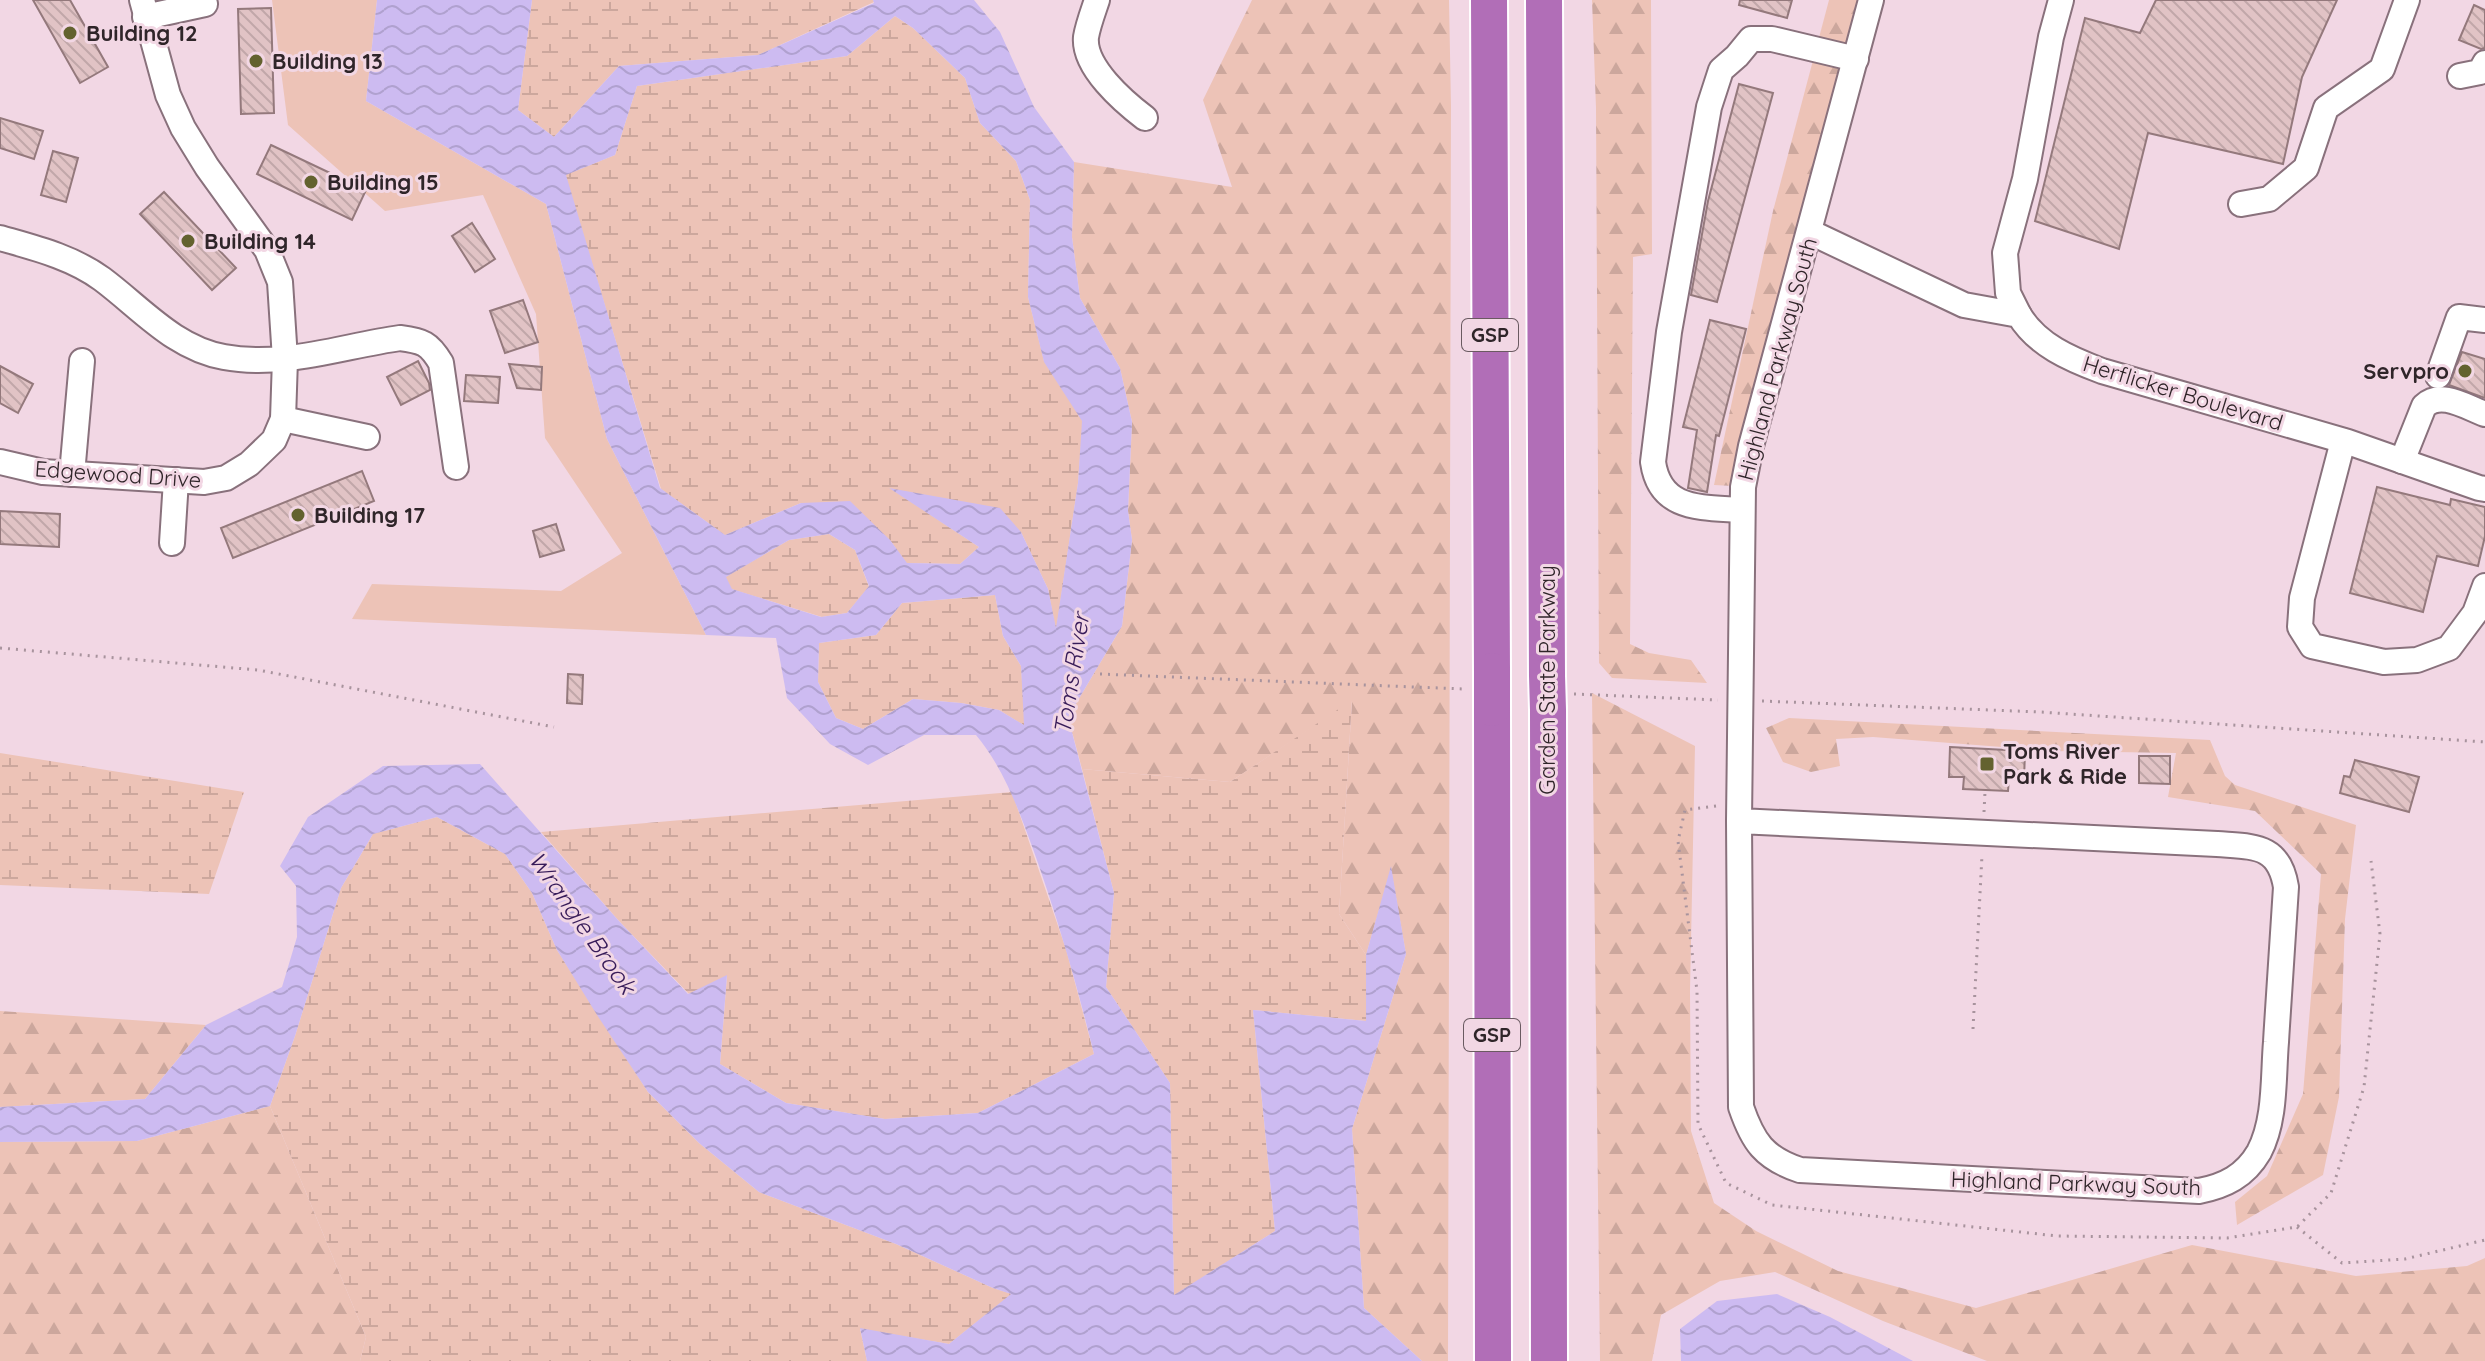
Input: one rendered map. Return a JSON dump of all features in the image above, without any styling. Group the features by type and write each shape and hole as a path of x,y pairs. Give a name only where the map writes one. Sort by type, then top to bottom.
{"highway":[{"name":"GSP","path":"1489,0 1486,690 1493,1361"},
{"name":"Garden State Parkway","path":"1544,0 1554,693 1549,1361"},
{"path":"1545,58 1560,12 1560,0"}],"street":[{"path":"1097,0 1086,36 1087,48 1098,71 1119,98 1145,118"},
{"name":"Highland Parkway South","path":"1739,812 2217,844 2256,847 2267,851 2284,872 2286,887 2271,1107 2261,1148 2244,1172 2217,1187 2199,1191 1800,1170 1771,1157 1756,1141 1741,1107 1739,812 1743,487 1751,446 1871,0"},
{"path":"2019,315 2008,293 2005,253 2025,179 2051,37 2061,0"},
{"path":"2241,204 2269,199 2306,168 2326,108 2382,69 2407,0"},
{"path":"205,4 144,8 168,95 183,128 267,250 280,282 285,359 283,419 367,437"},
{"path":"1742,510 1693,505 1671,499 1661,490 1653,462 1669,332 1709,107 1721,70 1751,39 1772,39 1856,59"},
{"path":"2460,76 2480,72 2485,63"},
{"path":"1810,232 1964,305 2019,315"},
{"path":"0,238 64,257 101,279 179,340 224,357 285,359 400,338 418,340 432,348 441,363 456,467"},
{"name":"Herflicker Boulevard","path":"2019,315 2037,339 2078,363 2343,441 2485,489"},
{"path":"2438,376 2459,317 2485,320"},
{"path":"72,474 82,361"},
{"path":"2402,461 2424,406 2431,399 2441,398 2485,414"},
{"name":"Edgewood Drive","path":"0,462 43,472 204,482 226,478 249,464 274,440 283,419"},
{"path":"2343,441 2302,598 2300,627 2312,646 2384,662 2417,660 2449,648 2475,613 2485,586"},
{"path":"172,543 176,480"}],"path":[{"path":"0,648 258,670 554,727"},
{"path":"1100,674 1486,690"},
{"path":"1554,693 2040,712 2485,742"},
{"path":"1739,812 1685,810 1678,841 1697,991 1698,1124 1726,1183 1772,1205 2057,1236 2227,1238 2297,1227 2331,1193 2364,1087 2380,934 2371,861"},
{"path":"1973,1029 1982,852"},
{"path":"2297,1227 2342,1263 2405,1259 2485,1240"}],"green space":[{"path":"272,0 377,0 366,101 546,204 607,439 706,635 352,619 372,584 561,591 622,553 545,438 536,314 483,195 385,211 288,125"},
{"path":"532,0 874,2 758,55 619,66 554,137 518,110"},
{"path":"1252,0 1449,0 1448,1361 1422,1361 1364,1308 1352,1129 1406,954 1391,869 1366,955 1339,914 1352,701 1230,782 1082,769 1068,717 1122,626 1132,540 1128,511 1132,422 1120,368 1080,298 1072,237 1074,162 1232,187 1203,100"},
{"path":"1592,0 1651,0 1652,254 1633,257 1630,644 1649,653 1691,660 1707,683 1612,678 1599,663 1596,108"},
{"path":"1829,0 1867,0 1733,486 1714,485 1773,211"},
{"path":"895,16 913,28 965,78 980,123 1016,161 1030,200 1028,297 1044,361 1083,420 1078,483 1056,631 1048,589 1021,532 892,489 979,547 960,564 906,563 890,540 801,503 725,535 661,489 565,175 615,155 637,86 847,56"},
{"path":"829,534 855,550 869,587 847,613 822,617 731,589 725,577 789,540"},
{"path":"995,595 1003,636 1021,666 1025,726 999,710 913,699 863,729 836,718 818,682 819,643 876,635 902,603"},
{"path":"1592,693 1695,746 1690,991 1691,1131 1714,1203 1756,1231 1838,1271 1976,1308 2192,1245 2356,1276 2467,1266 2485,1258 2485,1361 1987,1361 1883,1321 1775,1272 1720,1281 1661,1315 1652,1361 1600,1361"},
{"path":"1352,700 1339,914 1366,955 1366,1021 1253,1010 1275,1231 1174,1296 1170,1083 1106,987 1114,893 1082,769 1230,782"},
{"path":"1789,718 2210,740 2225,776 2235,785 2356,825 2345,919 2339,1097 2323,1175 2237,1225 2235,1202 2267,1176 2303,1094 2321,874 2255,811 2168,797 2176,753 2053,751 1873,737 1836,739 1840,766 1811,772 1783,762 1766,728"},
{"path":"0,753 244,792 209,894 0,885"},
{"path":"1012,792 1066,949 1094,1054 978,1113 885,1119 786,1103 720,1064 727,976 689,994 618,920 541,832"},
{"path":"437,817 505,854 532,893 557,950 648,1092 699,1143 759,1192 896,1244 1012,1294 949,1344 860,1329 867,1361 360,1361 366,1337 270,1106 341,888 373,834"},
{"path":"0,1011 206,1025 145,1099 0,1107"},
{"path":"270,1106 366,1337 360,1361 0,1361 0,1142 137,1141"}],"water":[{"path":"377,0 532,0 518,110 554,137 619,66 758,55 874,3 873,0 974,0 1000,32 1034,107 1074,162 1072,237 1080,298 1120,368 1132,422 1128,511 1132,540 1122,626 1068,717 1114,893 1106,987 1170,1083 1174,1295 1275,1231 1253,1010 1366,1021 1366,955 1391,866 1406,954 1352,1129 1364,1308 1422,1361 867,1361 860,1328 949,1344 1011,1294 896,1244 759,1192 699,1143 648,1092 557,950 532,893 505,854 437,817 373,834 341,888 270,1106 137,1141 0,1142 0,1107 145,1099 206,1025 282,987 297,937 296,886 280,866 308,817 383,766 480,764 688,994 727,975 720,1064 786,1103 885,1119 978,1113 1094,1054 1066,951 1027,834 1016,804 986,748 976,735 924,735 868,765 830,744 787,698 776,638 706,635 607,439 546,204 366,101","holes":["895,16 913,28 965,78 980,123 1016,161 1030,200 1028,297 1044,362 1082,421 1078,483 1056,628 1048,589 1021,532 1000,508 889,488 979,547 960,564 907,563 890,540 850,501 801,503 725,535 660,488 566,175 615,155 637,86 847,56","829,534 855,550 869,586 847,613 821,617 732,589 726,577 789,540","995,595 1003,636 1021,666 1024,725 999,710 913,699 863,729 836,718 818,682 819,643 876,635 902,603"]},
{"path":"1777,1294 1830,1317 1913,1361 1681,1361 1680,1329 1717,1301"}],"building":[{"name":"Building 12","path":"33,0 70,0 108,67 80,83"},
{"path":"1740,0 1792,0 1787,18 1739,5"},
{"path":"2156,0 2337,0 2302,77 2283,164 2148,133 2119,249 2035,221 2085,18 2140,33"},
{"path":"2474,5 2485,10 2485,48 2481,49 2459,40"},
{"name":"Building 13","path":"271,8 274,113 241,114 238,9"},
{"path":"1739,84 1773,93 1717,302 1691,295 1708,201"},
{"path":"0,118 43,131 34,159 0,148"},
{"name":"Building 15","path":"271,145 366,190 352,220 257,174"},
{"path":"53,151 78,158 66,202 41,195"},
{"name":"Building 14","path":"164,192 236,268 212,290 140,214"},
{"path":"472,223 495,259 475,272 452,236"},
{"path":"523,300 538,342 505,353 490,311"},
{"path":"1710,320 1746,329 1719,436 1716,435 1707,492 1688,488 1697,430 1683,427"},
{"name":"Servpro","path":"2462,352 2485,359 2485,398 2449,385"},
{"path":"418,361 430,390 401,405 387,377"},
{"path":"509,364 542,367 541,390 517,388"},
{"path":"0,366 33,384 18,413 0,403"},
{"path":"466,375 500,377 498,403 464,401"},
{"name":"Building 17","path":"362,471 374,501 233,558 221,528"},
{"path":"2377,487 2450,505 2451,499 2485,507 2485,536 2478,566 2437,556 2423,612 2350,593"},
{"path":"0,511 60,514 59,547 0,544"},
{"path":"556,524 564,550 540,557 533,531"},
{"path":"568,674 583,675 582,704 567,703"},
{"name":"Toms River Park & Ride","path":"1950,747 2025,751 2024,780 2009,779 2008,791 1963,789 1964,777 1949,777"},
{"path":"2139,756 2170,756 2170,784 2139,783"},
{"path":"2355,760 2419,777 2409,812 2340,793 2344,776 2350,777"}],"place":[{"name":"Building 12","path":"70,33"},
{"name":"Building 13","path":"256,61"},
{"name":"Building 15","path":"311,182"},
{"name":"Building 14","path":"188,241"},
{"name":"Servpro","path":"2465,371"},
{"name":"Building 17","path":"298,515"},
{"name":"Toms River Park & Ride","path":"1987,764"}],"water label":[{"name":"Toms River","path":"1072,674"},
{"name":"Wrangle Brook","path":"582,923"}]}
